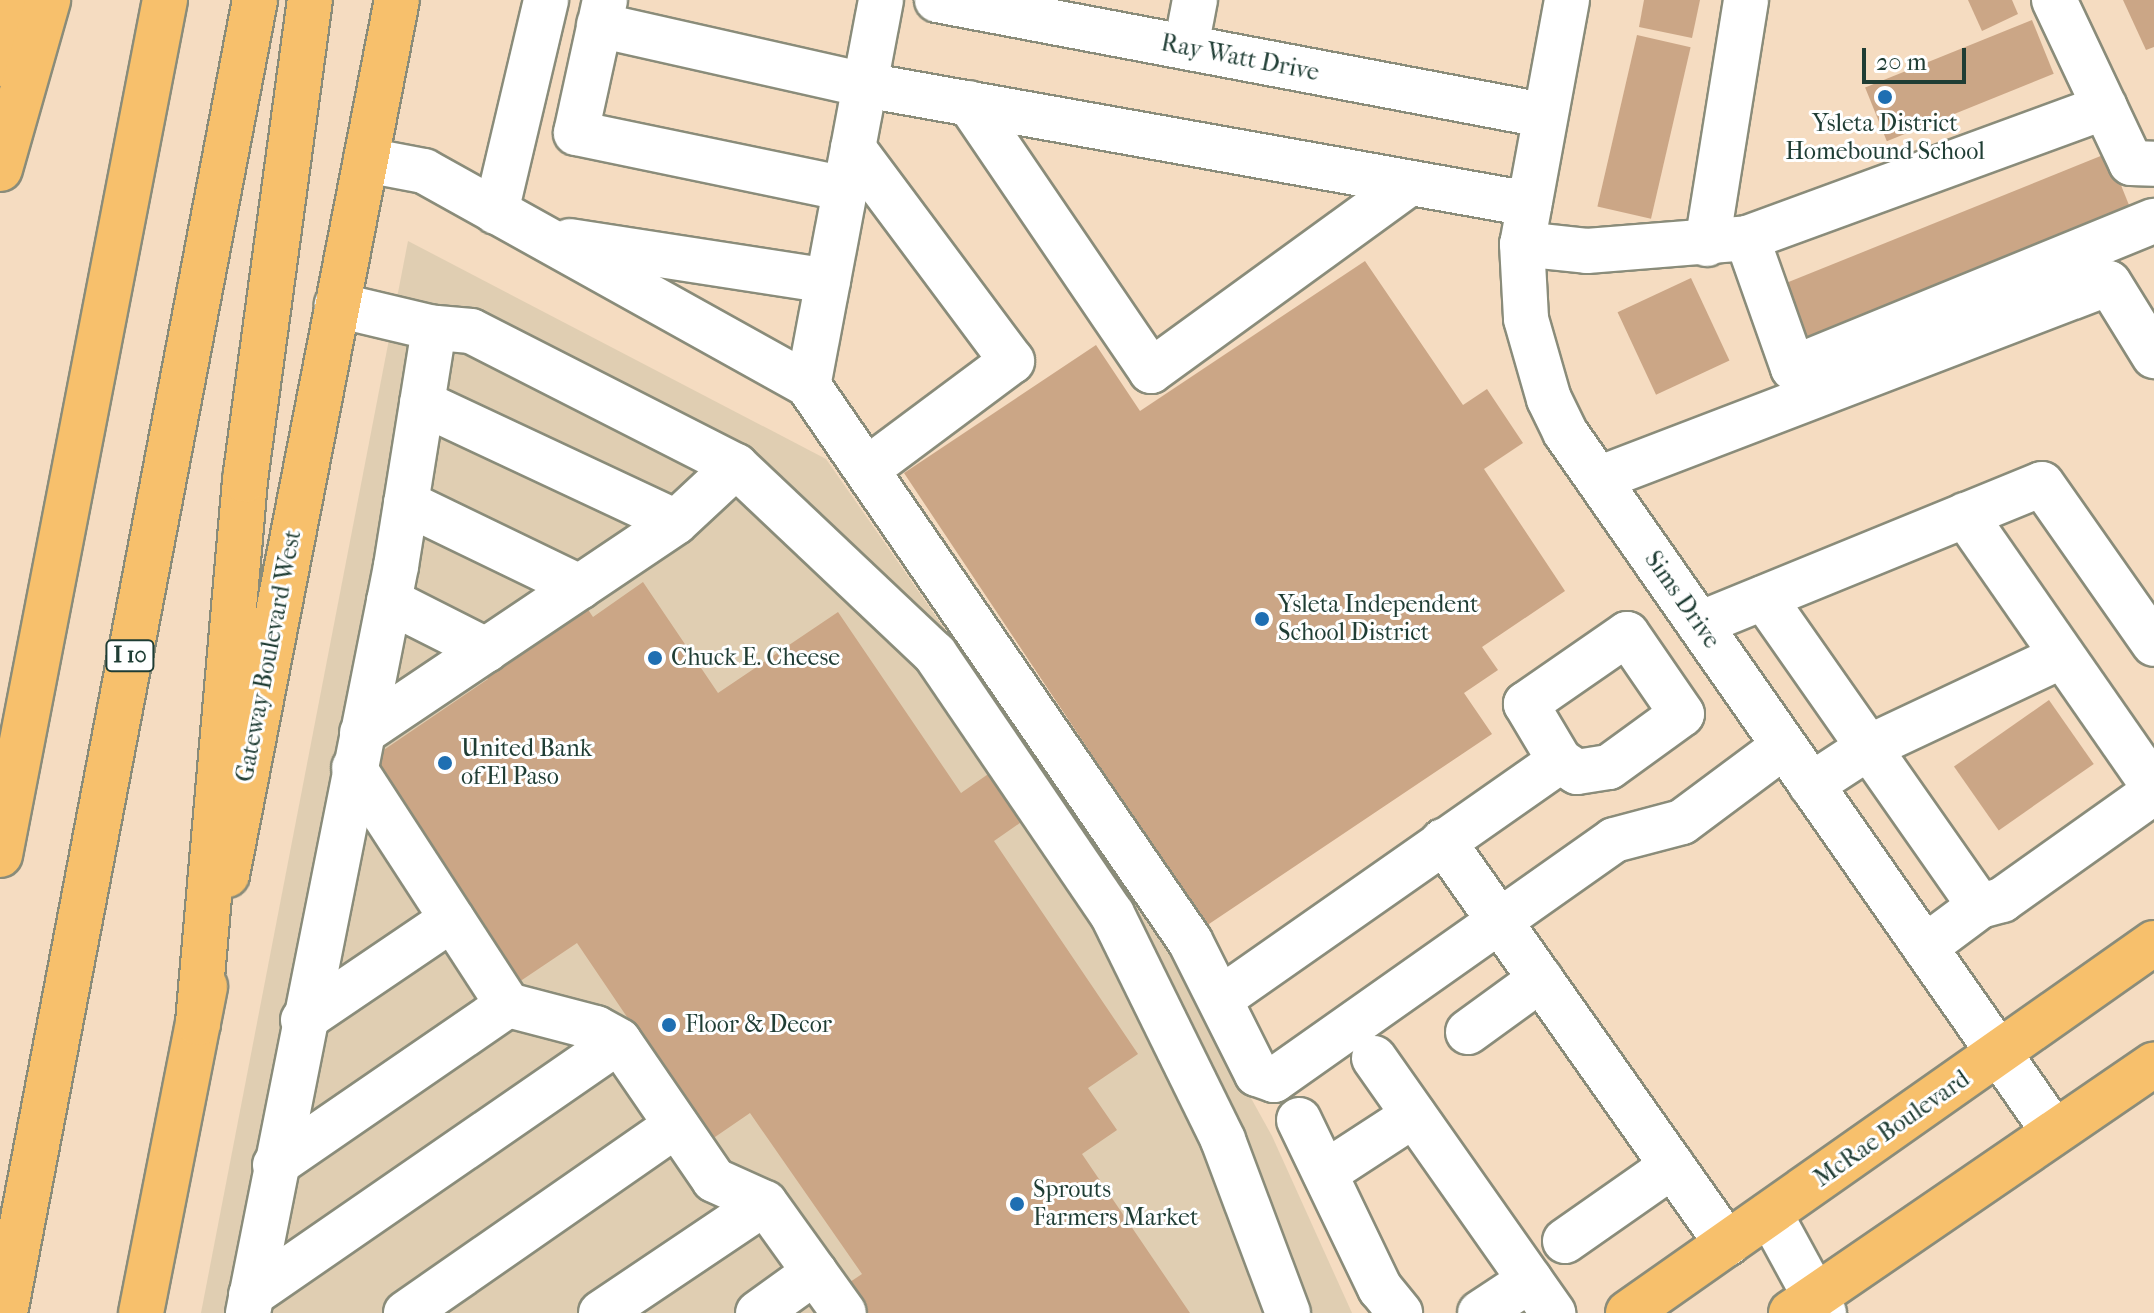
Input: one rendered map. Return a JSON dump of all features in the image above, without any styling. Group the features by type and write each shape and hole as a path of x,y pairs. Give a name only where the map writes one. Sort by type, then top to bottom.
{"main road":[{"path":"0,64 13,0"},
{"path":"0,169 48,0"},
{"path":"0,855 165,0"},
{"name":"I 10","path":"5,1313 255,0"},
{"path":"198,1023 224,678 246,465 310,0"},
{"name":"Gateway Boulevard West","path":"141,1313 397,0"},
{"name":"McRae Boulevard","path":"1628,1313 2154,943"},
{"path":"1810,1307 2154,1064"}],"street":[{"path":"496,212 546,0"},
{"path":"808,385 881,0"},
{"name":"Ray Watt Drive","path":"937,0 1543,115"},
{"path":"1186,47 1195,0"},
{"name":"Sims Drive","path":"1567,0 1525,224 1526,319 1541,375 1565,432 2054,1132"},
{"path":"1746,0 1727,241 1793,368 2154,221"},
{"path":"2054,0 2105,107 2143,164 2154,214"},
{"path":"576,133 602,12 865,85 1410,183 1525,224 1587,251 1727,241 2105,107"},
{"path":"969,103 1151,371 1410,183"},
{"path":"517,122 576,133 850,169 1012,361 867,469"},
{"path":"366,160 424,171 808,385 1190,941 1257,1074 1274,1080 1498,918 1614,840 1682,822 1784,746"},
{"path":"542,237 828,281"},
{"path":"1598,479 2109,283 2154,356"},
{"path":"337,305 434,328 471,331 736,466 825,544 935,654 1112,914 1223,1140 1288,1313"},
{"path":"250,1304 303,1020 389,601 434,328"},
{"path":"422,403 676,522"},
{"path":"358,750 486,650 676,522 736,466"},
{"path":"1699,624 2042,484 2154,644"},
{"path":"406,503 580,587"},
{"path":"1925,947 1980,906 2002,900 2154,790 1965,515"},
{"path":"1764,598 1980,906"},
{"path":"389,601 486,650"},
{"path":"1811,785 1869,747 2062,656"},
{"path":"358,750 452,919 508,1005 596,1028 619,1041 714,1180 765,1203 844,1313"},
{"path":"1220,999 1560,761"},
{"path":"1443,841 1727,1244"},
{"path":"303,1020 452,919"},
{"path":"1468,1032 1541,979"},
{"path":"275,1165 508,1005"},
{"path":"250,1304 619,1041"},
{"path":"1374,1058 1541,1297 1480,1313"},
{"path":"1325,1173 1414,1115"},
{"path":"1299,1120 1380,1288 1400,1313"},
{"path":"406,1313 676,1125"},
{"path":"1565,1241 1672,1166"},
{"path":"601,1313 765,1203"},
{"path":"1770,1214 1810,1307"},
{"path":"758,1313 815,1272"}],"shaded area":[{"path":"408,241 826,459 1169,950 1272,1136 1352,1313 201,1313"}],"building":[{"path":"1644,0 1700,0 1692,38 1639,27"},
{"path":"1968,0 2012,0 2018,14 1982,31"},
{"path":"2123,0 2154,0 2154,47 2146,50"},
{"path":"2032,20 2054,74 1887,141 1865,87"},
{"path":"1637,35 1691,47 1651,219 1597,206"},
{"path":"2108,153 2130,208 1794,344 1771,289"},
{"name":"Ysleta Independent School District","path":"1365,261 1463,405 1487,389 1523,443 1484,469 1565,591 1482,647 1498,670 1464,693 1492,734 1206,926 904,473 1096,345 1140,411"},
{"path":"1691,278 1729,360 1656,395 1618,312"},
{"path":"643,582 718,693 838,612 961,793 994,770 1027,818 994,841 1138,1054 1088,1088 1117,1130 1082,1154 1190,1313 858,1313 841,1288 862,1274 750,1113 699,1148 675,1088 577,943 519,982 369,760 488,679 481,667 581,599 593,617"},
{"path":"2049,700 2094,764 1999,830 1954,767"}],"place":[{"name":"Ysleta District Homebound School","path":"1885,97"},
{"name":"Ysleta Independent School District","path":"1262,619"},
{"name":"Chuck E. Cheese","path":"655,658"},
{"name":"United Bank of El Paso","path":"445,763"},
{"name":"Floor & Decor","path":"669,1025"},
{"name":"Sprouts Farmers Market","path":"1017,1204"}]}
